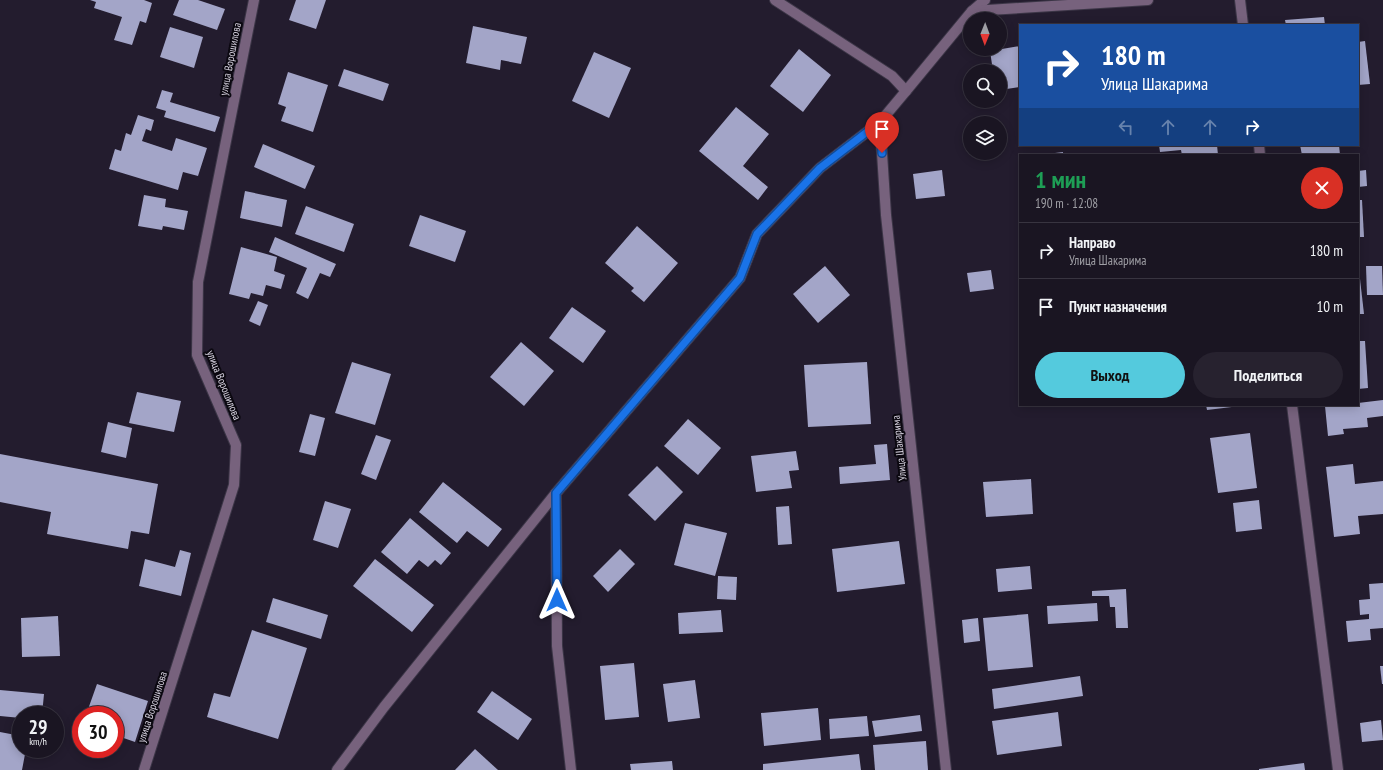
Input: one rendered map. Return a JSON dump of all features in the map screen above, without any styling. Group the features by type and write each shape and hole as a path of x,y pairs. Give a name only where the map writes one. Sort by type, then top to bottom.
{"street":[{"name":"улица Ворошилова","path":"144,770 234,486 236,444 197,355 198,282 254,0"},
{"path":"775,0 892,76 906,91"},
{"path":"337,770 384,707 556,493 740,278 757,234 820,168 880,122 972,11 985,0"},
{"path":"972,11 1148,0"},
{"path":"1240,0 1243,24"},
{"name":"Улица Шакарима","path":"880,122 886,215 946,770"},
{"path":"1292,406 1338,770"},
{"path":"556,493 557,646 571,770"}],"building":[{"path":"90,0 144,0 152,3 146,23 140,21 132,45 114,40 122,17 94,8 96,2"},
{"path":"179,0 198,0 225,9 217,30 173,15"},
{"path":"296,0 326,0 316,29 289,20"},
{"path":"1324,17 1325,24 1286,24 1285,20"},
{"path":"473,26 527,37 521,64 501,60 500,70 466,63"},
{"path":"170,27 203,37 194,68 160,57"},
{"path":"1365,41 1370,84 1359,85 1359,42"},
{"path":"1019,46 1019,87 1007,89 1007,64 992,64 991,56 1007,56 1007,48"},
{"path":"799,49 831,75 803,112 770,86"},
{"path":"594,52 631,68 609,118 572,101"},
{"path":"344,69 389,84 383,101 338,86"},
{"path":"288,72 328,85 313,132 281,121 286,107 278,104"},
{"path":"162,90 173,93 170,102 220,117 215,132 164,117 166,111 156,108"},
{"path":"736,107 769,134 743,166 768,187 758,200 699,151"},
{"path":"138,115 154,120 151,131 146,129 142,141 172,151 176,138 207,148 198,176 183,172 178,190 109,169 115,149 121,151 126,133 131,135"},
{"path":"263,144 315,166 305,189 254,167"},
{"path":"1159,146 1217,146 1218,154 1182,154 1181,150 1160,152"},
{"path":"1300,146 1339,146 1340,154 1302,154"},
{"path":"1063,152 1063,154 1047,154"},
{"path":"942,170 945,196 916,199 913,174"},
{"path":"1366,170 1367,186 1359,187 1359,171"},
{"path":"245,191 287,200 282,227 240,218"},
{"path":"144,195 166,199 165,207 188,211 184,230 163,226 162,230 138,226"},
{"path":"1359,200 1362,200 1364,237 1359,237"},
{"path":"306,206 354,224 344,252 295,234"},
{"path":"420,215 466,231 455,262 409,246"},
{"path":"637,226 678,263 644,302 631,291 634,288 605,263"},
{"path":"275,237 336,264 330,277 320,273 308,299 296,293 307,268 269,252"},
{"path":"241,247 277,257 274,271 285,275 281,289 266,285 263,296 251,293 249,299 229,294"},
{"path":"825,266 850,295 818,323 793,294"},
{"path":"1366,266 1382,266 1383,295 1367,295"},
{"path":"991,270 994,289 970,292 967,273"},
{"path":"1359,279 1360,279 1364,314 1359,314"},
{"path":"258,301 268,305 260,326 249,321"},
{"path":"572,307 606,331 583,363 549,338"},
{"path":"1359,341 1365,341 1368,388 1359,389"},
{"path":"521,342 554,371 524,406 490,377"},
{"path":"352,362 391,374 375,425 335,413"},
{"path":"867,362 871,424 808,427 804,365"},
{"path":"137,392 181,401 174,432 129,423"},
{"path":"1383,400 1383,416 1367,418 1368,427 1343,429 1344,434 1328,436 1325,406 1359,406 1359,403"},
{"path":"1206,406 1240,406 1207,410"},
{"path":"310,414 325,418 315,456 299,452"},
{"path":"688,419 721,448 698,475 664,446"},
{"path":"108,422 132,428 126,458 101,452"},
{"path":"1250,433 1257,488 1218,493 1210,438"},
{"path":"376,435 391,440 376,480 361,474"},
{"path":"887,444 890,480 840,484 839,467 876,464 874,445"},
{"path":"796,451 799,470 789,471 792,488 756,492 751,456"},
{"path":"0,454 158,484 149,534 131,531 128,549 47,534 51,512 0,502"},
{"path":"1353,464 1355,484 1383,481 1383,514 1358,516 1360,534 1334,537 1326,467"},
{"path":"657,466 683,492 655,521 628,495"},
{"path":"1031,479 1033,514 986,517 983,482"},
{"path":"443,482 502,529 488,547 467,531 457,543 419,512"},
{"path":"1259,500 1262,529 1236,532 1233,503"},
{"path":"325,501 351,509 338,548 313,540"},
{"path":"789,506 792,544 778,545 776,507"},
{"path":"410,518 451,553 441,565 435,560 428,567 419,560 407,574 381,552"},
{"path":"685,523 727,533 715,576 674,565"},
{"path":"899,541 905,584 837,592 832,549"},
{"path":"620,549 635,564 608,592 593,576"},
{"path":"180,550 191,553 181,596 139,586 145,559 175,567"},
{"path":"375,559 434,605 412,632 353,586"},
{"path":"1030,566 1032,589 998,592 996,569"},
{"path":"718,576 737,577 736,600 717,599"},
{"path":"1383,583 1383,628 1370,629 1371,640 1348,642 1346,621 1369,619 1369,614 1360,615 1359,600 1370,599 1369,584"},
{"path":"1126,589 1128,628 1116,628 1115,607 1110,607 1109,596 1092,596 1092,591"},
{"path":"273,598 328,615 321,639 266,622"},
{"path":"1097,603 1098,621 1048,624 1047,606"},
{"path":"721,610 723,632 679,634 678,613"},
{"path":"1028,614 1033,667 988,671 983,618"},
{"path":"58,616 60,656 22,657 21,618"},
{"path":"978,618 980,641 964,643 962,620"},
{"path":"252,630 307,648 278,739 207,717 214,693 230,697"},
{"path":"634,663 639,717 605,720 600,666"},
{"path":"1380,666 1383,666 1383,684 1382,684"},
{"path":"1080,676 1083,696 994,709 992,689"},
{"path":"695,680 700,718 668,722 663,684"},
{"path":"97,684 148,701 135,742 124,738 124,706 89,706"},
{"path":"0,690 44,694 43,706 12,706 12,717 0,716"},
{"path":"492,691 532,719 518,740 477,712"},
{"path":"818,708 821,740 764,746 761,713"},
{"path":"1058,712 1062,746 997,755 992,721"},
{"path":"920,715 922,731 875,737 872,721"},
{"path":"867,716 869,736 830,739 829,719"},
{"path":"1381,720 1383,740 1362,742 1360,723"},
{"path":"0,732 12,734 12,758 24,758 22,770 0,770"},
{"path":"926,741 928,770 875,770 873,745"},
{"path":"475,749 498,770 455,770"},
{"path":"859,754 861,770 763,770 763,764"},
{"path":"672,761 673,770 631,770 630,764"},
{"path":"1304,763 1305,770 1259,770 1259,769"}],"route":[{"path":"557,600 556,493 740,278 757,234 820,168 880,122 882,153"}]}
